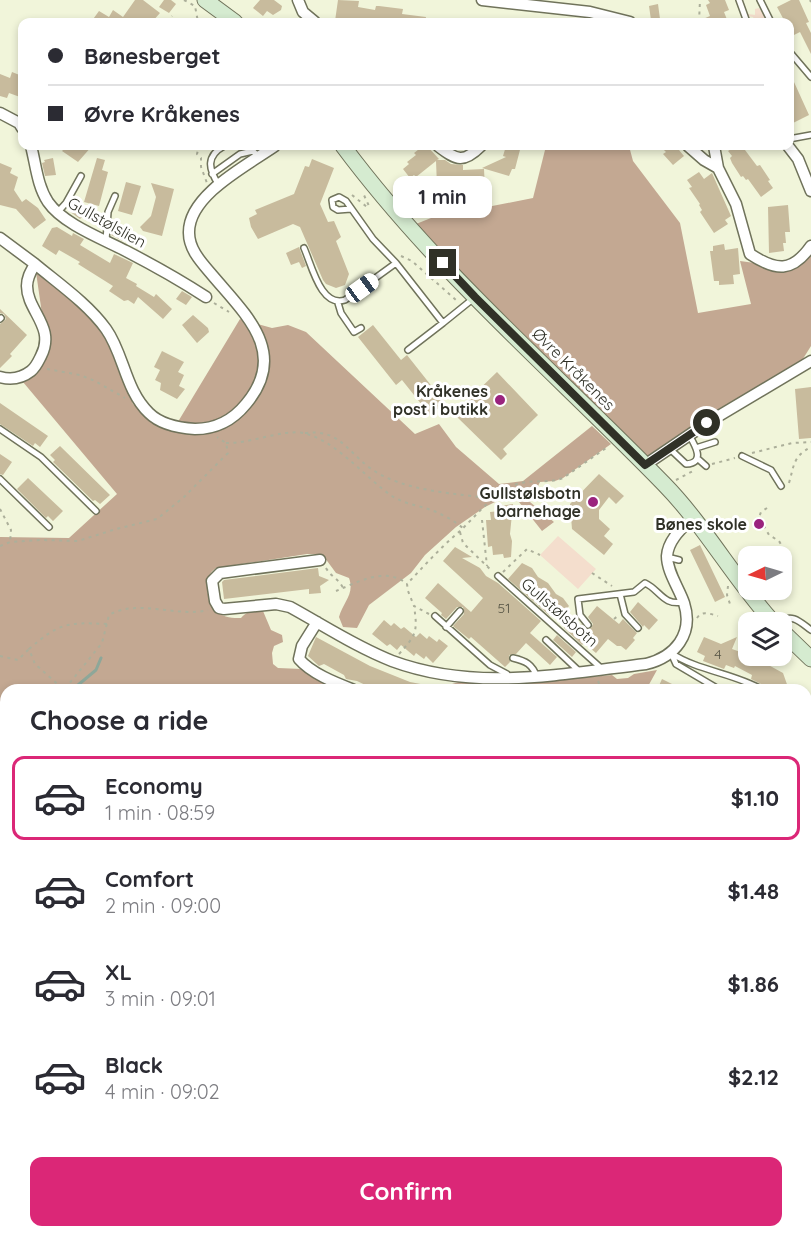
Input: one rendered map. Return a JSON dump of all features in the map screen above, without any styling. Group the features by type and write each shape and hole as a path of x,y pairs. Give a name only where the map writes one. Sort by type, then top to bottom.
{"main road":[{"path":"200,3 228,18"},
{"name":"Øvre Kråkenes","path":"346,150 469,302 667,486 765,612"},
{"path":"792,641 811,659"}],"street":[{"path":"298,0 303,12 310,18"},
{"path":"482,0 590,12 614,18"},
{"path":"0,113 18,122"},
{"name":"Gullstølslien","path":"32,150 40,187 57,213 88,232 175,277 206,297"},
{"path":"0,238 88,309 106,328 139,401 150,414 165,424 183,429 206,429 225,423 241,411 254,395 263,375 264,358 260,336 246,314 193,250 189,233 191,218 201,200 269,150"},
{"path":"445,150 464,159 477,150"},
{"path":"693,150 718,168"},
{"path":"715,150 718,168 736,204 750,254 775,267 791,266 803,257 811,246"},
{"path":"791,150 798,159 811,191"},
{"path":"0,377 7,379 20,377 36,367 45,350 46,335 41,319 29,297 27,286 29,275 35,264"},
{"path":"645,465 668,448 811,361"},
{"path":"671,653 682,642 687,614 667,557 673,540 692,518"},
{"path":"219,608 215,601 212,581 220,573 320,560"},
{"name":"Gullstølsbotn","path":"219,608 233,609 283,604 375,654 420,669 472,679 537,677 646,664 658,661 671,653"},
{"path":"317,622 302,646 299,659 315,672 337,684"}],"lane":[{"path":"739,0 746,18"},
{"path":"760,0 769,18"},
{"path":"794,57 811,77"},
{"path":"794,138 811,135"},
{"path":"219,150 210,157 209,163 212,174 219,185"},
{"path":"212,174 244,152 256,152 259,157"},
{"path":"57,213 66,203 81,176"},
{"path":"106,240 108,212 115,196"},
{"path":"351,209 338,210 333,207 332,200 335,197 344,198 373,239 396,263 442,323"},
{"path":"304,248 324,295 332,302 338,303 396,263"},
{"path":"408,350 469,302"},
{"path":"338,303 341,314 354,332 361,328"},
{"path":"0,429 41,457 96,511"},
{"path":"689,435 698,458 706,466"},
{"path":"696,448 715,442"},
{"path":"668,448 672,449 686,464 693,463 698,458"},
{"path":"742,456 771,470 781,486"},
{"path":"0,479 49,527"},
{"path":"667,557 679,560"},
{"name":"Gullstølsbotn","path":"498,576 603,669"},
{"name":"Gullstølsbotn","path":"588,625 580,615 579,599 634,592 647,583 669,602 676,604 684,602"},
{"path":"620,594 625,614 638,628"},
{"path":"446,627 460,611"},
{"path":"435,616 490,665 507,674 510,679"},
{"path":"792,618 811,630"},
{"path":"546,640 579,671"},
{"path":"671,653 676,664 711,684"},
{"path":"671,653 689,663 751,684"},
{"path":"513,658 525,661 533,667 537,677"}],"path":[{"path":"184,0 200,3 198,18"},
{"path":"699,18 700,0"},
{"path":"198,150 198,155"},
{"path":"335,197 334,192 337,190 347,192 367,207 368,202 362,190"},
{"path":"388,254 397,254 412,261 469,302"},
{"path":"206,297 231,313"},
{"path":"36,367 80,375 128,400 139,401"},
{"path":"206,429 226,443 235,444 291,432 319,431 336,438 371,469 389,478 421,488 494,499"},
{"path":"304,433 325,442 394,497 452,519 463,528"},
{"path":"0,546 10,542 41,540 78,541 157,519 184,497 228,453 226,443"},
{"path":"407,584 484,505 507,489 525,482 550,482 563,478 611,444"},
{"path":"789,484 795,459 811,447"},
{"path":"767,508 761,512 759,517 769,535 779,541 782,546"},
{"path":"0,509 11,530 10,542"},
{"path":"482,520 487,566"},
{"path":"459,531 463,543 498,576 527,549 540,555"},
{"path":"327,570 343,588"},
{"path":"592,573 607,582 620,594"},
{"path":"336,591 381,575 399,577 407,584 417,622 415,634 397,655"},
{"path":"728,585 727,595 730,604"},
{"path":"414,606 435,616"},
{"path":"69,684 102,643 110,615 121,609 199,612 219,608"},
{"path":"0,656 18,660 56,627 73,623 107,624"},
{"path":"29,650 35,664 57,684"},
{"path":"0,1122 0,1130"}],"shaded area":[{"path":"759,8 765,18 748,16 748,14 755,15 755,9"},
{"path":"545,150 630,150 633,161 680,223 698,313 751,304 740,261 790,268 811,252 811,346 801,362 726,405 647,457 629,460 411,226 431,218 533,198"},
{"path":"35,265 108,333 133,404 173,430 240,319 272,328 288,325 306,332 415,434 439,424 456,447 499,484 523,481 592,426 611,444 563,478 540,482 530,502 554,522 542,531 515,497 501,499 485,507 456,527 425,555 411,573 369,605 357,628 343,627 339,617 350,593 349,578 336,573 322,554 307,554 216,568 211,572 207,590 211,602 220,614 226,617 241,618 251,612 263,611 271,630 282,635 283,642 274,646 273,664 278,668 302,669 328,684 0,684 0,537 69,538 117,494 23,382 46,342"},
{"path":"558,536 596,569 578,589 540,555"},
{"path":"657,670 649,684 515,684 612,675 617,679 628,678 634,674"},
{"path":"459,682 515,684 452,684"}],"building":[{"path":"135,0 143,0 160,13 156,18 94,18 99,11 109,17 113,10 123,17"},
{"path":"164,0 171,0 176,4 169,13 159,7"},
{"path":"260,0 274,0 282,6 281,10 273,15 267,11 263,16 253,8"},
{"path":"338,0 359,1 358,7 375,10 376,6 403,9 402,14 426,17 426,18 335,18"},
{"path":"708,0 725,0 729,10 724,12 726,18 705,18 710,16 706,5 710,3"},
{"path":"791,0 799,0 809,22 806,23 811,33 811,54 800,32 794,35 794,18 783,18 777,7"},
{"path":"658,4 660,18 651,18 649,6"},
{"path":"12,72 18,74 18,96 9,93 7,98 0,96 0,74 10,78"},
{"path":"794,82 809,115 794,122"},
{"path":"63,150 88,150 78,162"},
{"path":"418,150 431,150 439,159 437,160 463,165 463,170 484,169 485,189 480,189 480,193 460,193 457,188 437,186 436,161 416,177 414,175 410,178 403,169 409,164 407,162 416,155 414,153"},
{"path":"505,150 520,150 515,169 512,169 509,176 482,168 506,157 503,156"},
{"path":"664,150 679,150 684,156 673,165 663,154 666,152"},
{"path":"745,150 757,166 760,165 773,188 761,197 748,179 741,177 728,151"},
{"path":"53,158 56,175 45,176 42,163 45,162 44,160"},
{"path":"97,158 105,160 102,170 108,172 99,206 84,202"},
{"path":"312,159 334,168 320,204 328,222 334,221 341,237 336,241 349,274 345,285 336,288 326,284 323,280 300,227 293,224 258,239 249,218 257,214 255,210 294,194 305,166 309,167"},
{"path":"0,163 12,168 10,173 18,177 14,190 22,202 26,199 38,208 46,220 34,229 16,209 0,205"},
{"path":"699,172 704,179 712,173 731,216 725,220 728,224 714,233 700,212 702,210 700,204 689,188 692,187 687,180"},
{"path":"126,182 141,186 132,215 118,211"},
{"path":"151,183 174,189 162,236 143,231 140,227 151,216 156,197"},
{"path":"788,205 790,232 785,232 784,251 769,253 768,207"},
{"path":"74,206 87,212 80,219 69,211"},
{"path":"116,226 128,232 123,241 111,235"},
{"path":"57,227 72,236 73,233 84,239 80,245 110,263 114,254 133,263 126,278 154,297 156,294 172,309 163,319 138,297 134,304 128,300 124,301 109,291 113,286 78,264 80,262 59,250 56,255 42,246 52,228"},
{"path":"724,244 725,250 738,248 740,274 733,275 734,284 719,285 719,281 714,281 710,251 713,251 713,246"},
{"path":"299,247 306,266 302,268 299,262 291,265 286,253"},
{"path":"182,291 192,297 186,305 176,299"},
{"path":"0,309 27,335 0,368 0,324 6,319 4,314 0,313"},
{"path":"193,315 208,328 209,332 197,343 182,325"},
{"path":"373,325 401,360 407,355 445,403 430,415 402,380 396,385 358,337"},
{"path":"162,351 184,362 178,372 184,375 179,386 185,389 177,399 160,390 161,383 155,380 160,370 154,367"},
{"path":"497,372 538,415 503,449 507,454 501,460 457,417 470,404 467,401"},
{"path":"811,387 811,438 799,439 795,389"},
{"path":"0,403 48,436 40,447 35,443 33,446 0,424"},
{"path":"60,446 110,495 100,504 93,501 53,462 55,460 50,455"},
{"path":"0,454 12,462 3,475 0,474"},
{"path":"599,474 624,496 616,504 609,497 599,510 599,519 610,529 604,536 613,544 604,555 572,529 570,504"},
{"path":"28,478 63,511 53,521 48,516 46,518 17,489"},
{"path":"513,504 510,534 511,557 504,558 503,554 493,555 492,546 488,547 486,520 491,520 490,512 500,511 499,506"},
{"path":"700,545 725,597 715,602 690,550"},
{"path":"455,547 472,557 462,558 480,568 486,576 498,583 541,621 530,633 557,657 550,665 526,643 516,654 509,655 510,662 505,667 471,637 469,639 453,626 464,614 463,607 457,607 446,619 425,598 438,583 471,612 483,598 443,561"},
{"path":"522,563 532,568 538,577 548,583 556,594 563,598 569,606 564,612 580,626 581,624 587,630 591,628 593,624 588,617 597,606 619,624 623,619 637,633 633,638 635,640 626,650 608,639 596,653 584,643 582,645 564,628 565,626 551,614 550,616 508,579"},
{"path":"318,568 319,576 329,580 320,586 321,593 309,594 309,589 224,599 222,582 224,580"},
{"path":"638,602 658,620 649,630 644,625 643,627 630,612"},
{"path":"384,620 391,626 394,623 401,629 404,627 416,637 420,633 427,639 429,636 437,642 439,639 448,646 433,663 426,656 424,659 416,653 414,656 401,645 397,650 390,644 387,646 372,634"},
{"path":"557,635 576,652 572,657 553,640"},
{"path":"316,637 370,666 420,684 363,684 346,679 344,675 324,664 319,666 308,656"},
{"path":"704,637 721,644 737,637 732,649 738,651 738,666 770,666 783,673 787,684 761,684 751,679 752,675 735,666 734,668 726,665 724,669 703,661 705,656 697,652"},
{"path":"662,679 672,684 660,684"}],"waterway":[{"path":"79,684 96,670 101,658"}],"place":[{"name":"Kråkenes post i butikk","path":"500,400"},
{"name":"Gullstølsbotn barnehage","path":"593,502"},
{"name":"Bønes skole","path":"759,524"}],"route":[{"path":"443,263 645,465 707,423"}]}
